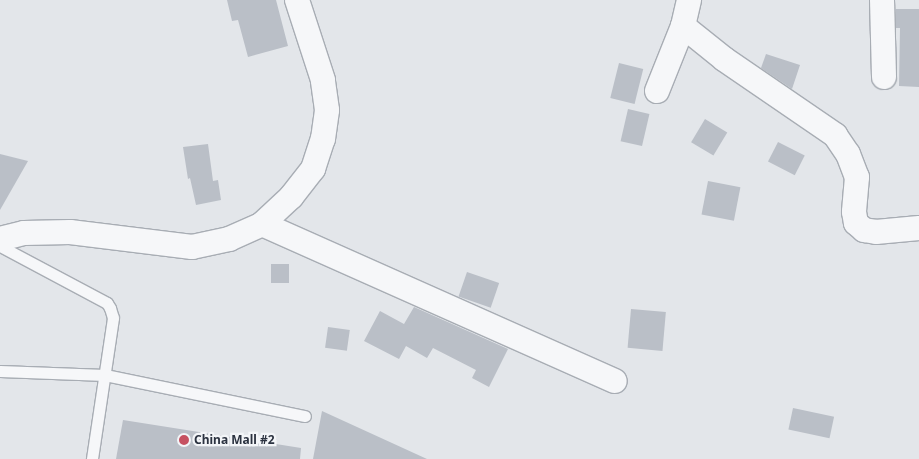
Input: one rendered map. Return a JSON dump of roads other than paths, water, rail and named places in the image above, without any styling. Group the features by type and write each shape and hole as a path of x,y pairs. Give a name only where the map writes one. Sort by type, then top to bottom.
{"street":[{"path":"657,91 683,26 690,0"},
{"path":"882,0 884,77"},
{"path":"0,239 24,233 70,232 192,247 229,239 262,224 291,197 313,169 324,139 327,110 322,80 303,1"},
{"path":"683,26 724,59 835,135 848,154 857,177 854,212 856,223 864,230 876,232 919,228"},
{"path":"262,224 616,381"}],"lane":[{"path":"0,246 107,303 113,318 92,459"},
{"path":"0,371 105,375 305,416"}],"place":[{"name":"China Mall #2","path":"184,440"}]}
